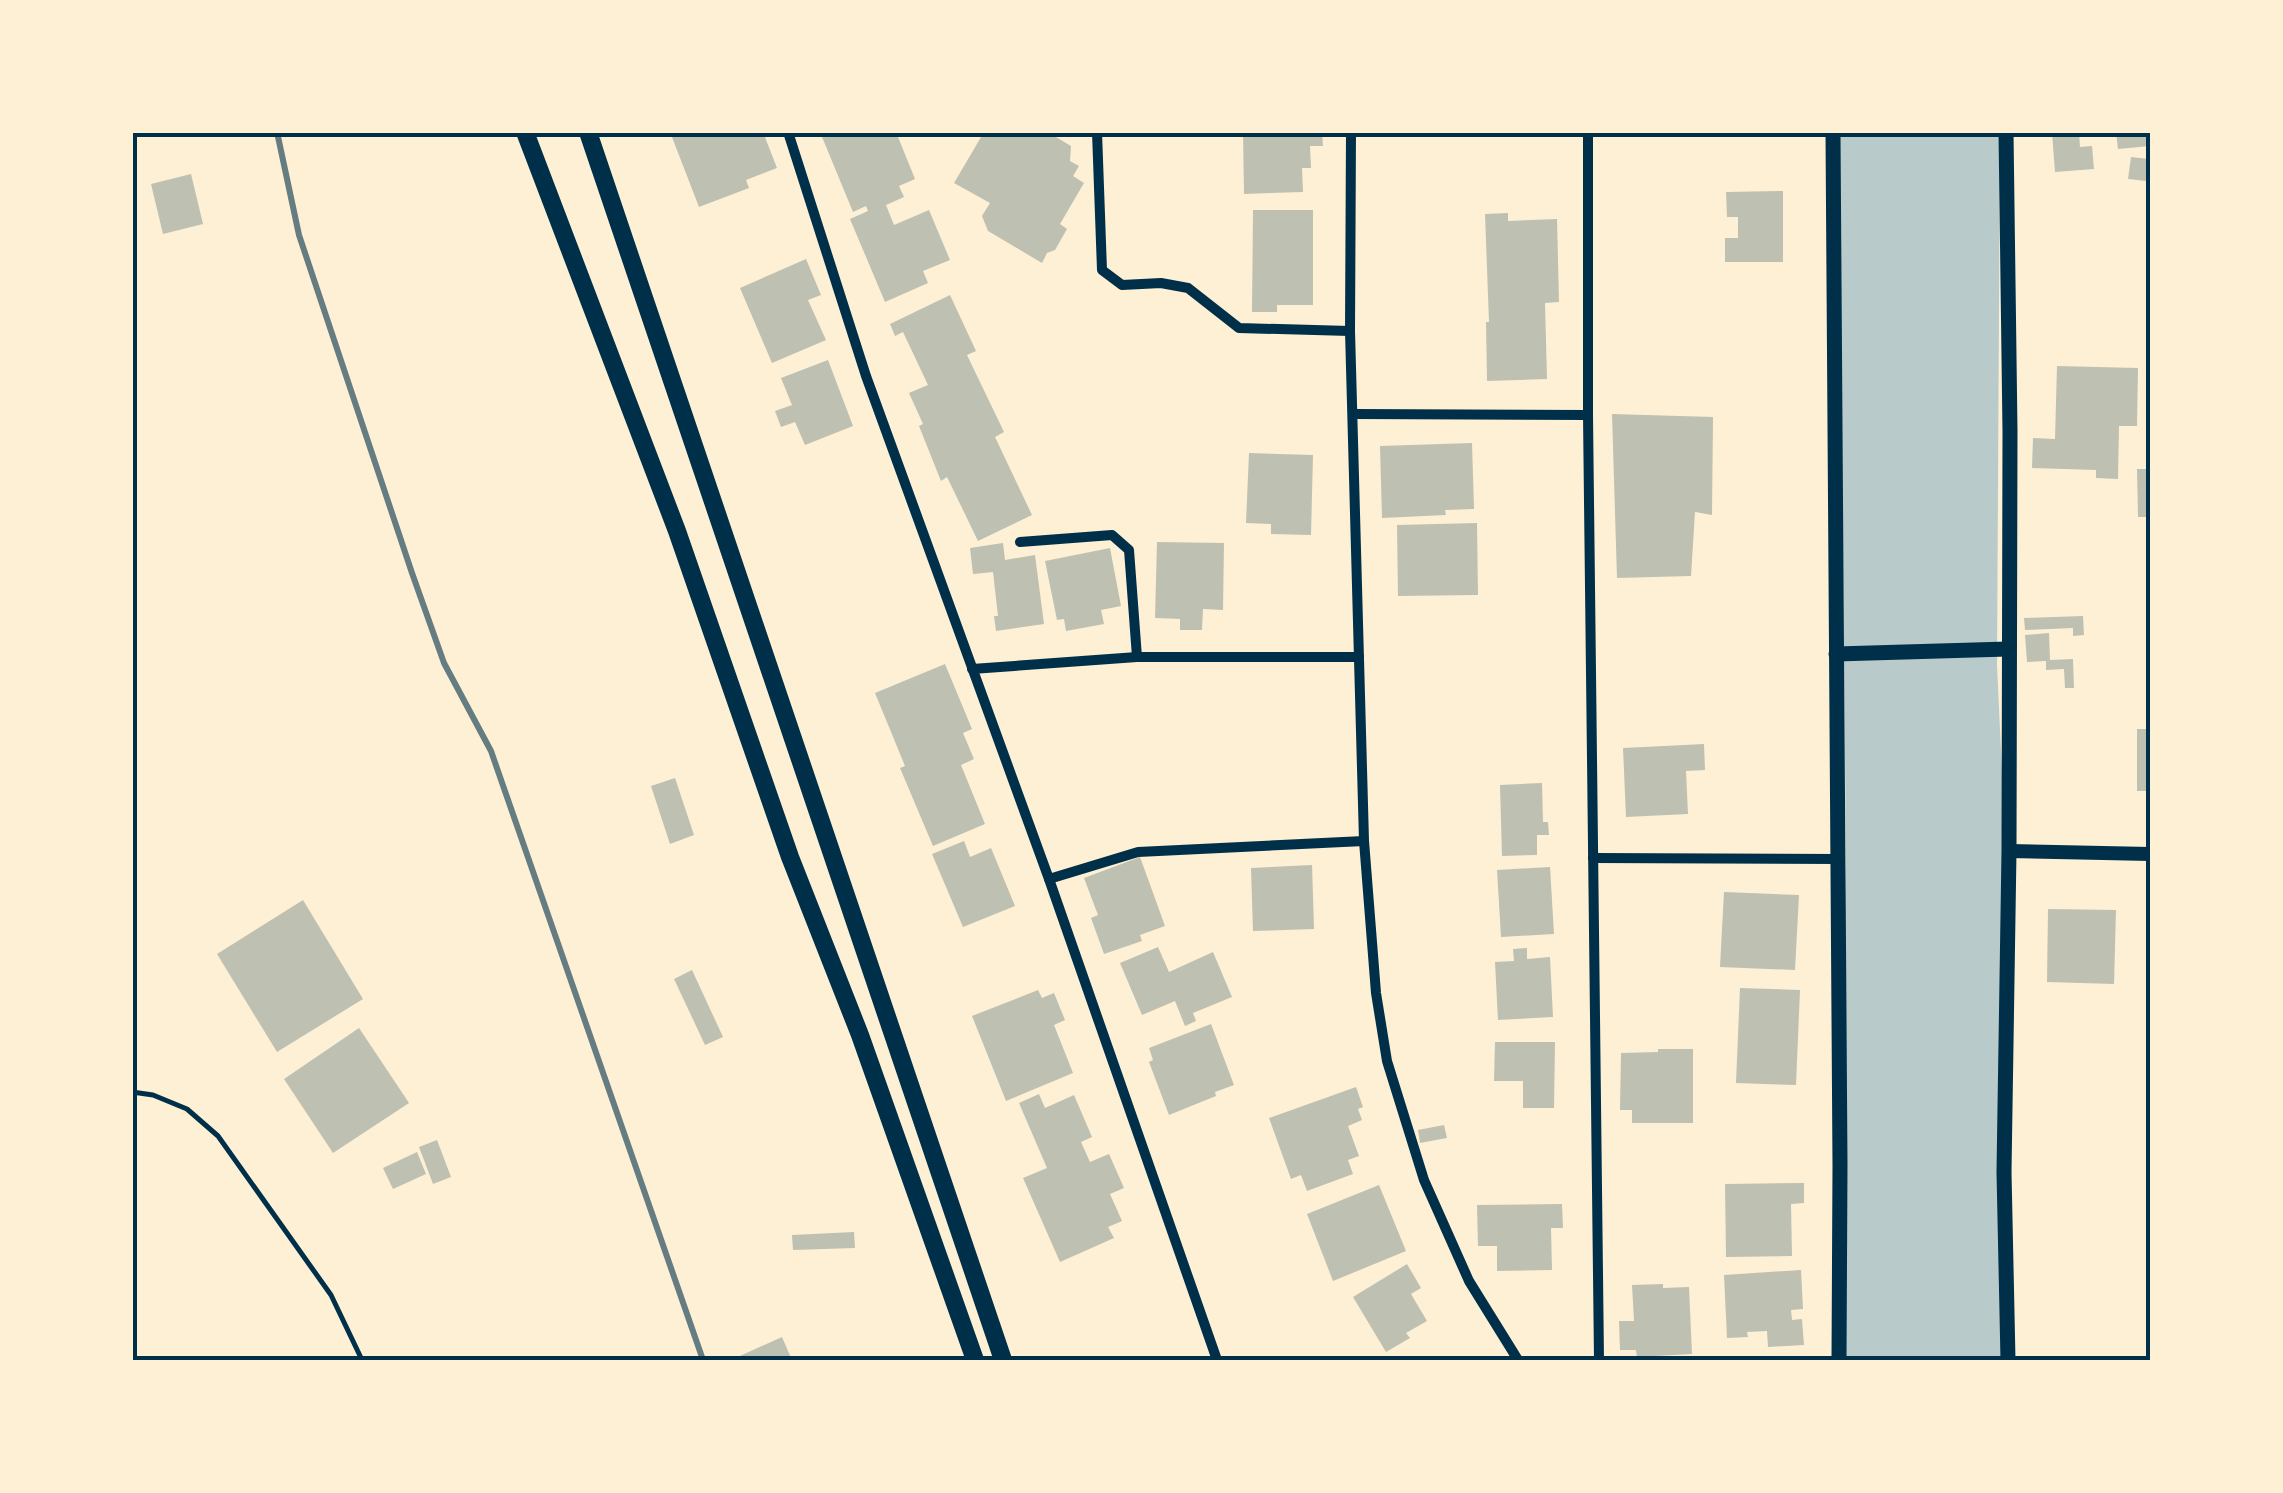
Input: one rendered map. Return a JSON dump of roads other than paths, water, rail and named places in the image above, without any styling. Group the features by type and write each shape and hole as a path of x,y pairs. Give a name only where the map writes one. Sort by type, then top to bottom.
{"main road":[{"path":"525,132 677,531 784,839 860,1035 974,1360"},
{"path":"588,132 1003,1360"},
{"path":"1833,132 1839,1360"},
{"path":"2006,132 2010,431 2004,1172 2008,1360"},
{"path":"1836,654 2008,648"}],"street":[{"path":"788,132 866,376 1049,879 1216,1360"},
{"path":"1097,132 1102,270 1112,279 1122,285 1161,283 1188,288 1238,328 1350,331"},
{"path":"1351,132 1350,331 1364,841 1376,993 1387,1060 1424,1180 1462,1266 1518,1360"},
{"path":"1588,132 1599,1360"},
{"path":"1354,414 1588,415"},
{"path":"1020,542 1112,536 1122,540 1129,550 1137,657"},
{"path":"972,669 1137,657 1359,658"},
{"path":"1049,879 1138,852 1364,841"},
{"path":"2009,851 2150,854"},
{"path":"1593,858 1838,859"}],"lane":[{"path":"132,1092 152,1094 186,1109 218,1136 331,1295 362,1360"}],"railway":[{"path":"277,132 299,235 412,573 444,663 491,751 703,1360"}]}
